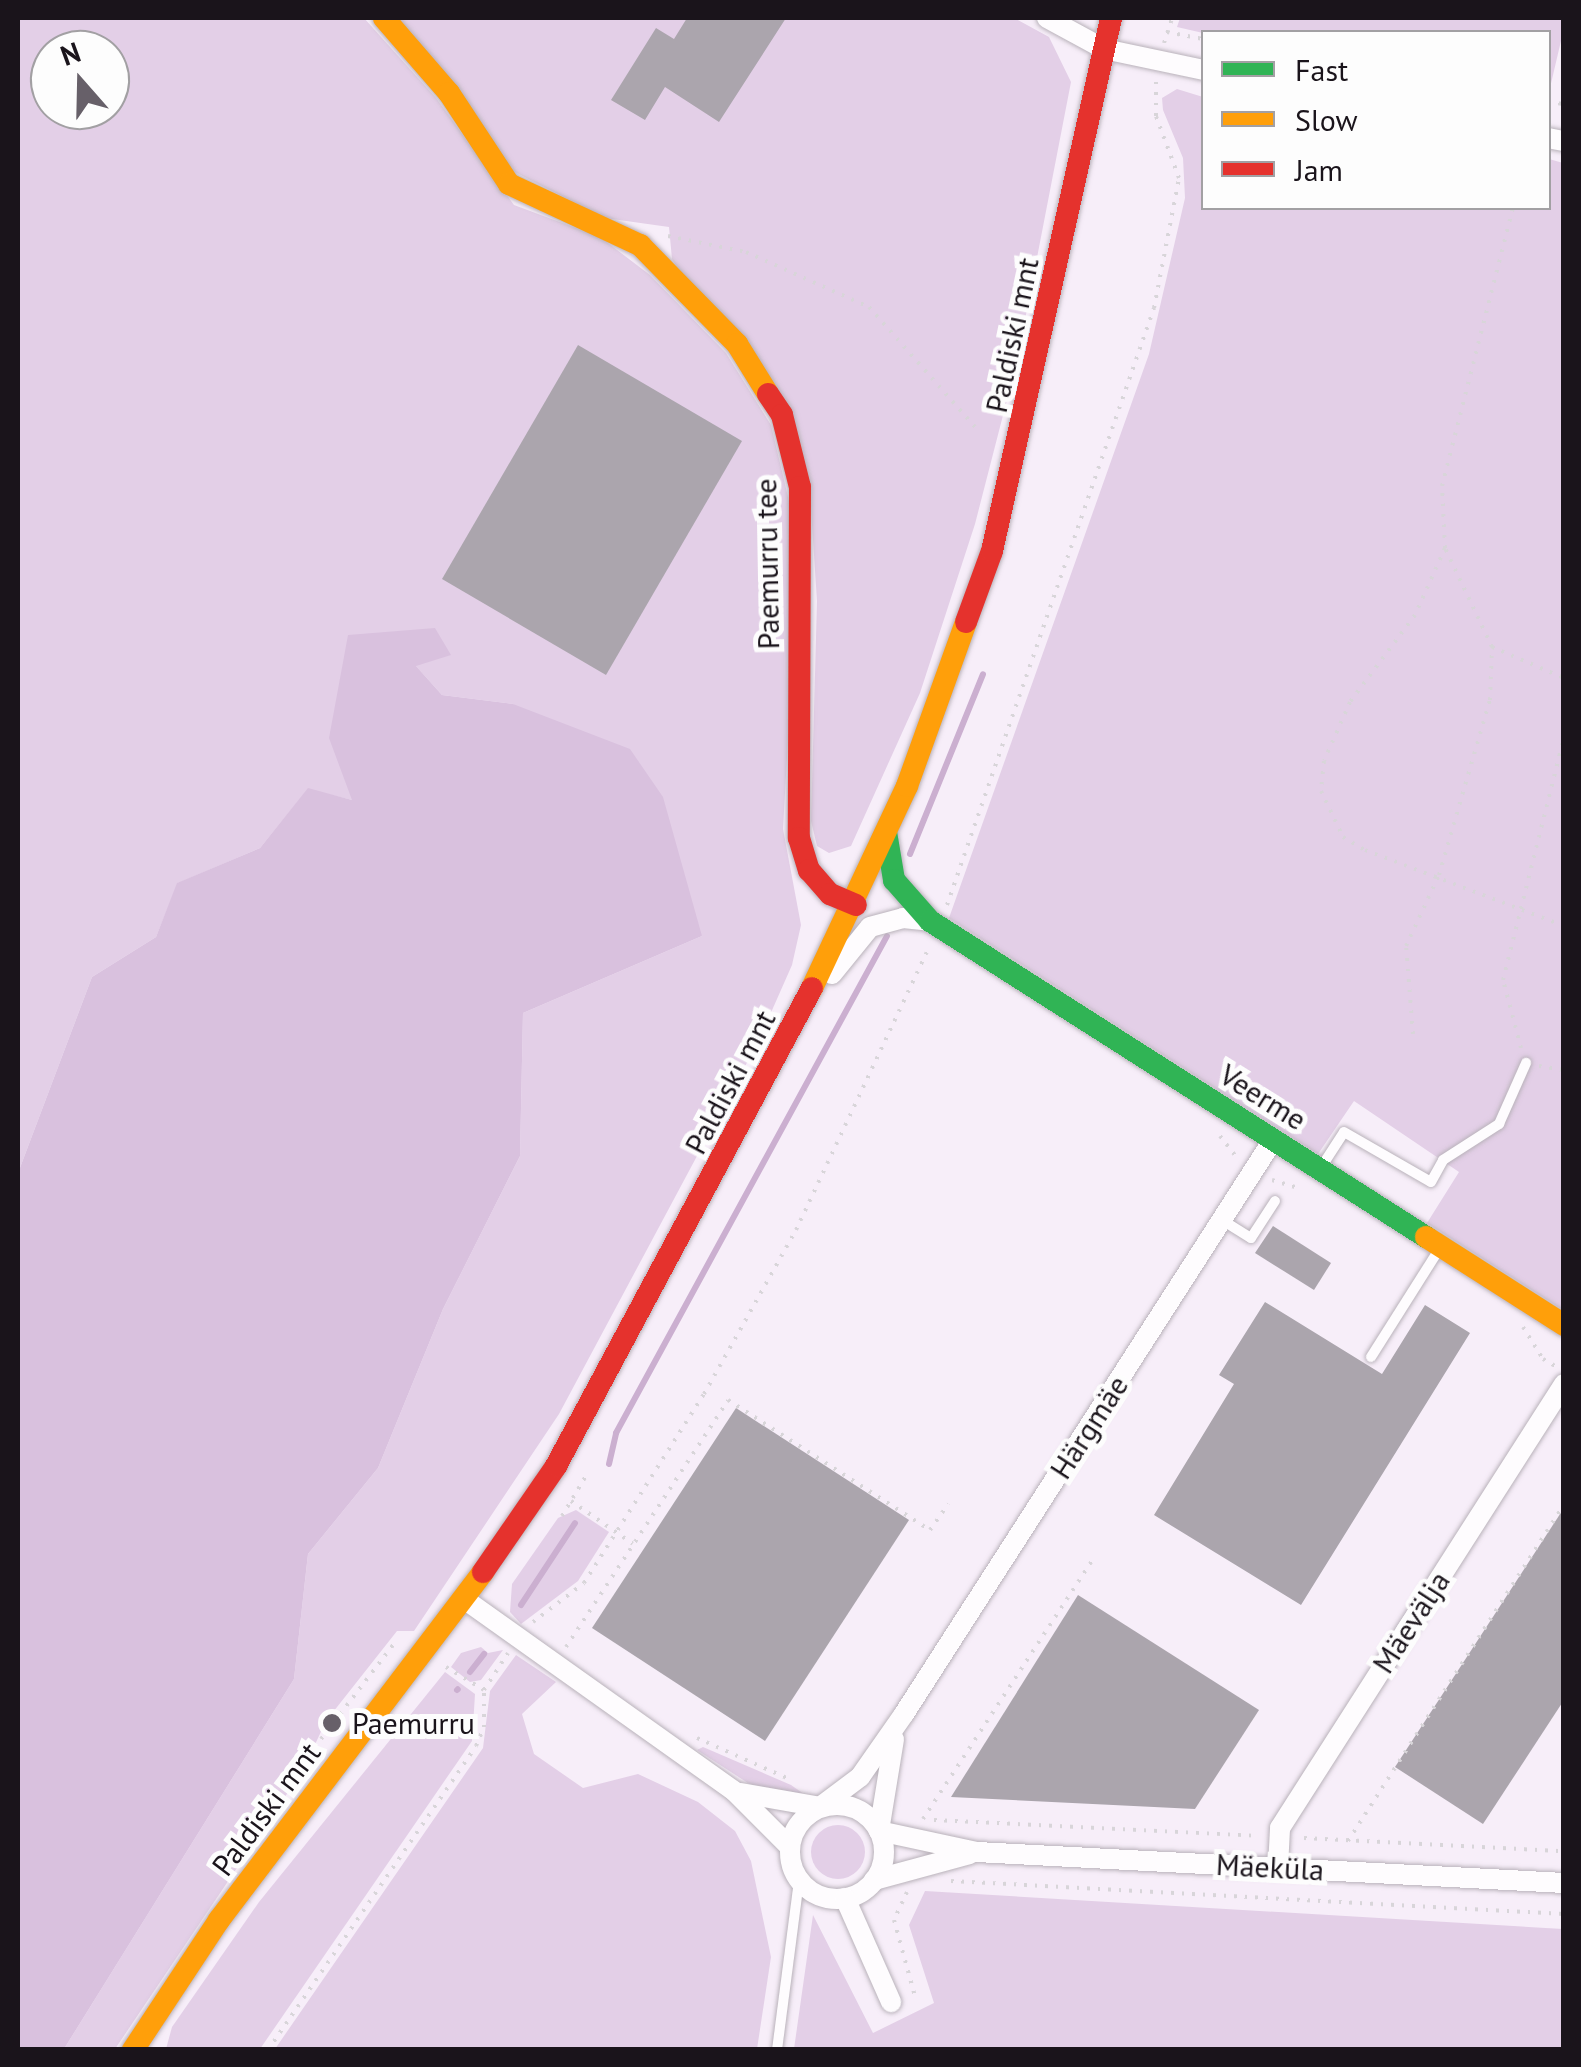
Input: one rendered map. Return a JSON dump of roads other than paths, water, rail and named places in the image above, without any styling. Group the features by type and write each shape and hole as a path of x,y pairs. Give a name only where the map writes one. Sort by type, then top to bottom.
{"main road":[{"name":"Paemurru tee","path":"384,18 448,93 509,184 640,246 737,344 782,415 800,487 798,838 809,870 830,894 856,904"},
{"name":"Paldiski mnt","path":"134,2050 219,1920 464,1598 564,1451 810,997 856,904 992,551 1110,18"},
{"name":"Veerme","path":"886,832 894,880 934,923 1564,1325"}],"street":[{"path":"1047,18 1104,50 1201,69"},
{"path":"810,997 870,927 903,918 934,923"},
{"name":"Härgmäe","path":"820,1808 860,1777 904,1714 1273,1140"},
{"name":"Mäevälja","path":"1278,1867 1280,1828 1564,1384"},
{"path":"464,1598 524,1632 734,1791 790,1847 799,1880 812,1892 845,1898 874,1880 884,1856 879,1831 854,1808 820,1808 734,1791"},
{"name":"Härgmäe","path":"879,1831 885,1762 904,1714"},
{"path":"790,1847 799,1823 820,1808"},
{"name":"Mäeküla","path":"879,1831 977,1852 1564,1884"},
{"name":"Mäeküla","path":"874,1880 918,1874 977,1852"},
{"path":"845,1898 891,2002"}],"lane":[{"path":"1320,1169 1344,1132 1431,1182 1444,1160 1499,1124 1526,1063"},
{"path":"1222,1220 1251,1238 1275,1200"},
{"path":"1371,1357 1441,1246"},
{"path":"777,2050 799,1880"}],"waterway":[{"path":"910,854 983,674"},
{"path":"609,1464 616,1433 887,936"},
{"path":"521,1605 575,1523"},
{"path":"470,1672 484,1654"}],"place":[{"name":"Paemurru","path":"332,1723"}]}
